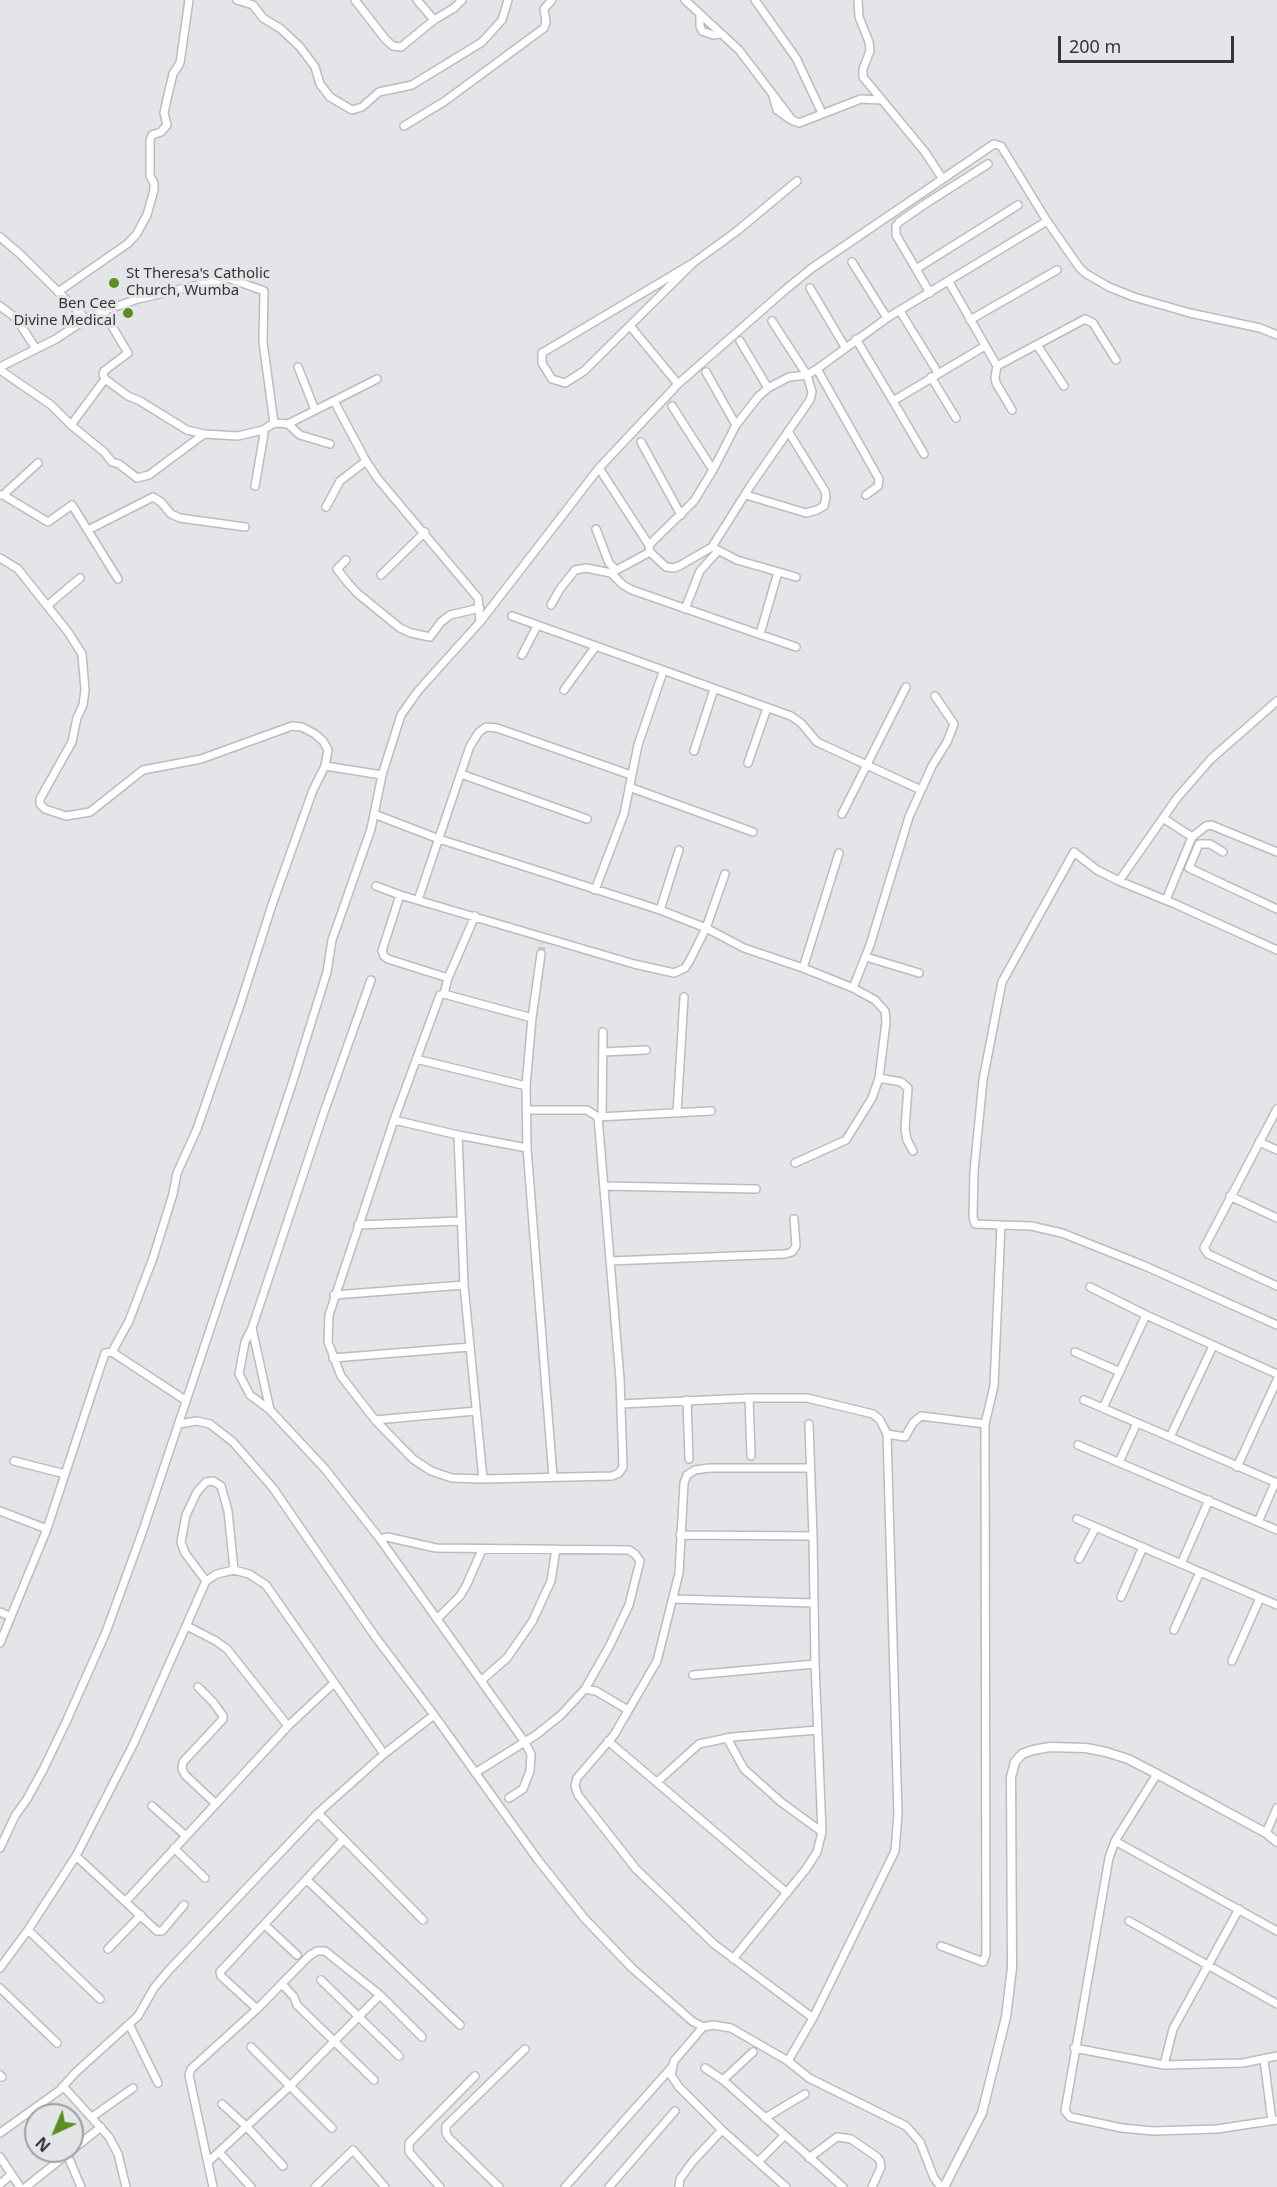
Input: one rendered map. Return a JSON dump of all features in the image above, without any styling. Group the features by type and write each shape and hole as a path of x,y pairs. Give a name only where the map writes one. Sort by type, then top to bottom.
{"street":[{"path":"58,292 127,244 136,235 147,215 154,190 154,183 150,176 150,140 152,135 161,132 167,125 165,113 167,99 173,74 180,63 189,0"},
{"path":"237,0 253,5 262,18 281,29 300,47 315,67 320,84 330,97 352,110 362,106 379,92 412,85 482,42 502,20 508,0"},
{"path":"355,0 393,46 401,46 462,0"},
{"path":"417,0 434,20"},
{"path":"404,126 445,100 544,28 546,21 544,9 552,0"},
{"path":"685,0 700,15 702,31 713,35 720,34 739,50 793,121 799,123 861,99 881,99"},
{"path":"755,0 796,58 822,113"},
{"path":"858,0 859,17 869,42 870,51 863,69 863,77 925,152 942,178"},
{"path":"0,1848 15,1816 43,1770 106,1632 179,1424 185,1400 293,1081 327,972 332,940 371,829 382,775 396,728 408,704 480,622 598,468 678,384 812,268 994,144 1001,146 1047,221 1079,267 1109,287 1134,297 1190,313 1260,328 1277,335"},
{"path":"930,293 896,235 895,229 898,222 988,164"},
{"path":"693,263 631,327 584,371 570,381 559,383 552,379 542,363 542,353 693,263 738,231 797,182"},
{"path":"916,269 1018,205"},
{"path":"551,605 575,570 586,568 614,571 649,548 694,501 736,425 768,388 789,377 807,375 887,318 1047,221"},
{"path":"0,237 86,319"},
{"path":"852,262 887,318"},
{"path":"970,320 1057,270"},
{"path":"204,434 149,475 138,478 119,464 112,462 104,452 51,405 0,368 57,339 86,319 103,311 138,299 228,278 264,291 263,342 274,423"},
{"path":"949,282 997,366 994,377 1012,410"},
{"path":"810,288 845,347"},
{"path":"0,306 16,318 36,349"},
{"path":"71,425 105,379 104,370 128,353 103,311"},
{"path":"900,311 938,373"},
{"path":"997,366 1085,319 1089,320 1116,360"},
{"path":"685,609 700,571 746,495 805,408 812,392 807,375 772,321"},
{"path":"631,327 678,384"},
{"path":"856,339 924,454"},
{"path":"740,341 768,388"},
{"path":"1037,345 1064,386"},
{"path":"893,401 985,346"},
{"path":"298,367 315,410"},
{"path":"817,369 879,479 878,486 866,495"},
{"path":"706,372 736,425"},
{"path":"931,377 956,418"},
{"path":"105,379 128,396 140,400 187,430 204,434 238,436 263,430 274,423 288,424 377,379"},
{"path":"334,401 378,479 475,592 480,608 480,622"},
{"path":"672,406 713,470"},
{"path":"288,424 300,435 330,444"},
{"path":"255,486 263,430"},
{"path":"746,495 806,513 824,506 825,491 788,431"},
{"path":"641,442 681,514"},
{"path":"326,507 340,481 366,461"},
{"path":"38,463 1,495 48,522 72,505 118,579"},
{"path":"598,468 649,548 666,567 681,566 715,549"},
{"path":"88,530 153,497 161,502 171,514 180,518 245,527"},
{"path":"596,529 609,563 623,585 796,647"},
{"path":"381,575 425,532"},
{"path":"715,549 736,560 796,577"},
{"path":"0,558 18,569 48,605 82,654 85,690 83,705 72,742 40,799 40,804 45,809 66,816 90,812 143,770 201,759 292,726 302,727 323,741 328,750 325,766 313,790 275,895 197,1129 177,1173 173,1194 153,1258 129,1321 112,1352"},
{"path":"345,560 337,569 357,593 400,628 411,633 430,637 441,622 450,615 480,608"},
{"path":"759,634 778,572"},
{"path":"48,605 80,578"},
{"path":"512,616 791,716 801,723 817,742 921,790"},
{"path":"522,655 537,626"},
{"path":"564,690 596,646"},
{"path":"595,890 624,813 639,744 663,672"},
{"path":"842,814 906,687"},
{"path":"694,752 714,689"},
{"path":"853,988 866,957 898,852 921,790 954,724 947,710 935,696"},
{"path":"1119,881 1177,798 1211,759 1277,701"},
{"path":"748,763 767,708"},
{"path":"418,900 470,746 479,732 486,727 496,728 631,775"},
{"path":"325,766 382,775"},
{"path":"461,774 587,819"},
{"path":"629,787 753,832"},
{"path":"374,814 439,839 660,910 706,928 744,948 803,968 853,988 875,1000 885,1011 886,1022 879,1077 872,1098 846,1140 795,1162"},
{"path":"1163,818 1192,837"},
{"path":"1166,900 1192,837 1206,826 1211,825 1277,852"},
{"path":"1223,852 1210,844 1199,844 1189,868 1277,909"},
{"path":"660,910 679,850"},
{"path":"1277,950 1119,881 1097,870 1074,852 1002,981 983,1080 974,1171 973,1217 975,1224 1031,1226 1062,1233 1145,1266 1277,1325"},
{"path":"803,968 839,853"},
{"path":"376,886 475,916 543,940 674,973 685,968 706,928 725,874"},
{"path":"400,895 382,951 384,956 448,978"},
{"path":"475,916 448,978 444,994 440,995 416,1059 329,1315 328,1342 341,1376 375,1420 413,1459 431,1471 452,1478 483,1479 612,1476 619,1473 623,1467 621,1404 600,1117 603,1032"},
{"path":"541,954 526,1086 527,1148 553,1477"},
{"path":"866,957 919,974"},
{"path":"371,980 324,1112 252,1329 245,1342 239,1374 250,1395 270,1410 325,1469 380,1539 524,1742 531,1754 530,1771 523,1790 509,1798"},
{"path":"444,994 532,1018"},
{"path":"678,1113 684,997"},
{"path":"603,1052 646,1050"},
{"path":"416,1059 526,1086"},
{"path":"879,1077 901,1082 908,1089 905,1129 907,1140 913,1151"},
{"path":"1277,1109 1205,1244 1204,1251 1277,1286"},
{"path":"528,1110 587,1110 600,1117 711,1111"},
{"path":"394,1120 527,1148"},
{"path":"458,1135 464,1285 483,1479"},
{"path":"1259,1142 1277,1150"},
{"path":"604,1186 756,1189"},
{"path":"1230,1196 1277,1218"},
{"path":"610,1261 785,1254 792,1252 796,1246 794,1219"},
{"path":"358,1225 461,1221"},
{"path":"941,1946 983,1962 986,1954 985,1424 993,1386 1001,1225"},
{"path":"334,1295 464,1285"},
{"path":"1090,1287 1277,1374"},
{"path":"1103,1408 1146,1315"},
{"path":"252,1329 270,1410"},
{"path":"1170,1437 1213,1346"},
{"path":"333,1358 470,1347"},
{"path":"0,1643 46,1529 105,1353 112,1352 185,1400"},
{"path":"1075,1352 1119,1372"},
{"path":"1237,1467 1277,1380"},
{"path":"749,1398 751,1456"},
{"path":"621,1404 687,1400 807,1398 873,1414 880,1420 887,1434 898,1814 895,1851 813,2018 788,2061"},
{"path":"687,1400 689,1459"},
{"path":"1083,1400 1276,1483 1258,1522"},
{"path":"375,1420 476,1411"},
{"path":"887,1434 905,1437 913,1423 921,1416 985,1424"},
{"path":"179,1424 197,1421 210,1424 233,1442 252,1463 273,1488 398,1668 542,1867 585,1919 632,1968 677,2009 703,2027"},
{"path":"1119,1462 1137,1423"},
{"path":"732,1959 787,1893 817,1852 822,1833 809,1424"},
{"path":"1078,1445 1277,1530"},
{"path":"15,1461 65,1474"},
{"path":"809,1468 695,1470 687,1474 684,1483 679,1572 657,1661 609,1742 577,1778 575,1786 578,1796 636,1869 714,1944 813,2018"},
{"path":"206,1581 185,1553 181,1542 186,1515 197,1492 206,1482 213,1481 221,1486 228,1511 234,1570"},
{"path":"1181,1564 1209,1500"},
{"path":"0,1511 46,1529"},
{"path":"1077,1519 1277,1605"},
{"path":"1079,1559 1096,1527"},
{"path":"680,1535 813,1536"},
{"path":"380,1539 387,1537 436,1548 628,1550 640,1561 629,1605 585,1689 561,1715 536,1735 475,1773"},
{"path":"1120,1597 1143,1547"},
{"path":"482,1680 507,1658 532,1622 551,1581 556,1549"},
{"path":"437,1619 460,1596 482,1550"},
{"path":"0,1968 28,1930 76,1856 134,1743 206,1581 217,1574 234,1570 249,1574 266,1585 384,1754"},
{"path":"1174,1630 1200,1572"},
{"path":"1232,1661 1260,1598"},
{"path":"674,1599 813,1603"},
{"path":"0,1612 11,1617"},
{"path":"187,1626 216,1641 226,1649 288,1726"},
{"path":"693,1675 815,1664"},
{"path":"126,1901 288,1726 334,1683"},
{"path":"198,1687 213,1702 223,1719 183,1762 182,1769 185,1776 215,1803"},
{"path":"585,1689 596,1691 628,1710"},
{"path":"0,2133 63,2086 138,2016 154,1988 169,1970 318,1813 384,1754 434,1715"},
{"path":"657,1782 699,1744 727,1738 818,1730"},
{"path":"727,1738 744,1769 781,1802 822,1833"},
{"path":"609,1742 787,1893"},
{"path":"786,2187 722,2130 675,2082 671,2075 674,2061 703,2027 713,2025 731,2028 788,2061 809,2078 906,2126 920,2142 934,2178 942,2187 982,2113 1006,2017 1012,1968 1011,1777 1013,1765 1022,1754 1050,1747 1086,1748 1128,1759 1266,1833 1277,1842"},
{"path":"1157,1774 1115,1841 1109,1858 1088,1984 1074,2048 1065,2111 1070,2117 1122,2128 1153,2131 1217,2129 1274,2121 1264,2060"},
{"path":"152,1806 186,1836"},
{"path":"1266,1833 1277,1808"},
{"path":"318,1813 423,1920"},
{"path":"257,2009 221,1976 220,1972 344,1839"},
{"path":"1115,1841 1277,1931"},
{"path":"174,1848 205,1878"},
{"path":"76,1856 157,1932 160,1932 184,1905"},
{"path":"307,1880 460,2025"},
{"path":"1164,2065 1173,2029 1239,1909"},
{"path":"108,1949 141,1915"},
{"path":"1129,1921 1277,2004"},
{"path":"265,1925 297,1955"},
{"path":"28,1930 100,1999"},
{"path":"213,2187 189,2075 190,2068 257,2009 309,1956 325,1951 380,1995 422,2037"},
{"path":"321,1980 399,2056"},
{"path":"282,1984 294,1997 297,2005 374,2080"},
{"path":"0,1988 57,2043"},
{"path":"208,2162 289,2087 380,1995"},
{"path":"129,2024 158,2083"},
{"path":"251,2047 332,2128"},
{"path":"1074,2048 1164,2065 1243,2063 1277,2056"},
{"path":"499,2187 449,2138 446,2126 525,2049"},
{"path":"723,2080 753,2052"},
{"path":"565,2187 672,2068"},
{"path":"705,2068 723,2080 843,2187"},
{"path":"440,2187 409,2152 409,2143 475,2076"},
{"path":"63,2086 101,2127 118,2154 126,2187"},
{"path":"92,2117 133,2088"},
{"path":"765,2118 805,2094"},
{"path":"222,2104 283,2166"},
{"path":"609,2187 675,2111"},
{"path":"84,2141 101,2127"},
{"path":"679,2187 680,2179 693,2161 722,2130"},
{"path":"758,2162 784,2136"},
{"path":"809,2158 837,2137 843,2136 851,2139 880,2161 881,2168 872,2187"},
{"path":"315,2187 352,2150 385,2187"},
{"path":"219,2152 251,2187"},
{"path":"0,2157 20,2187"},
{"path":"26,2187 56,2163"},
{"path":"73,2163 81,2187"},
{"path":"0,2184 12,2175"}],"tunnel":[{"path":"541,954 542,943"}],"place":[{"name":"St Theresa's Catholic Church, Wumba","path":"114,283"},
{"name":"Ben Cee Divine Medical","path":"128,313"}]}
